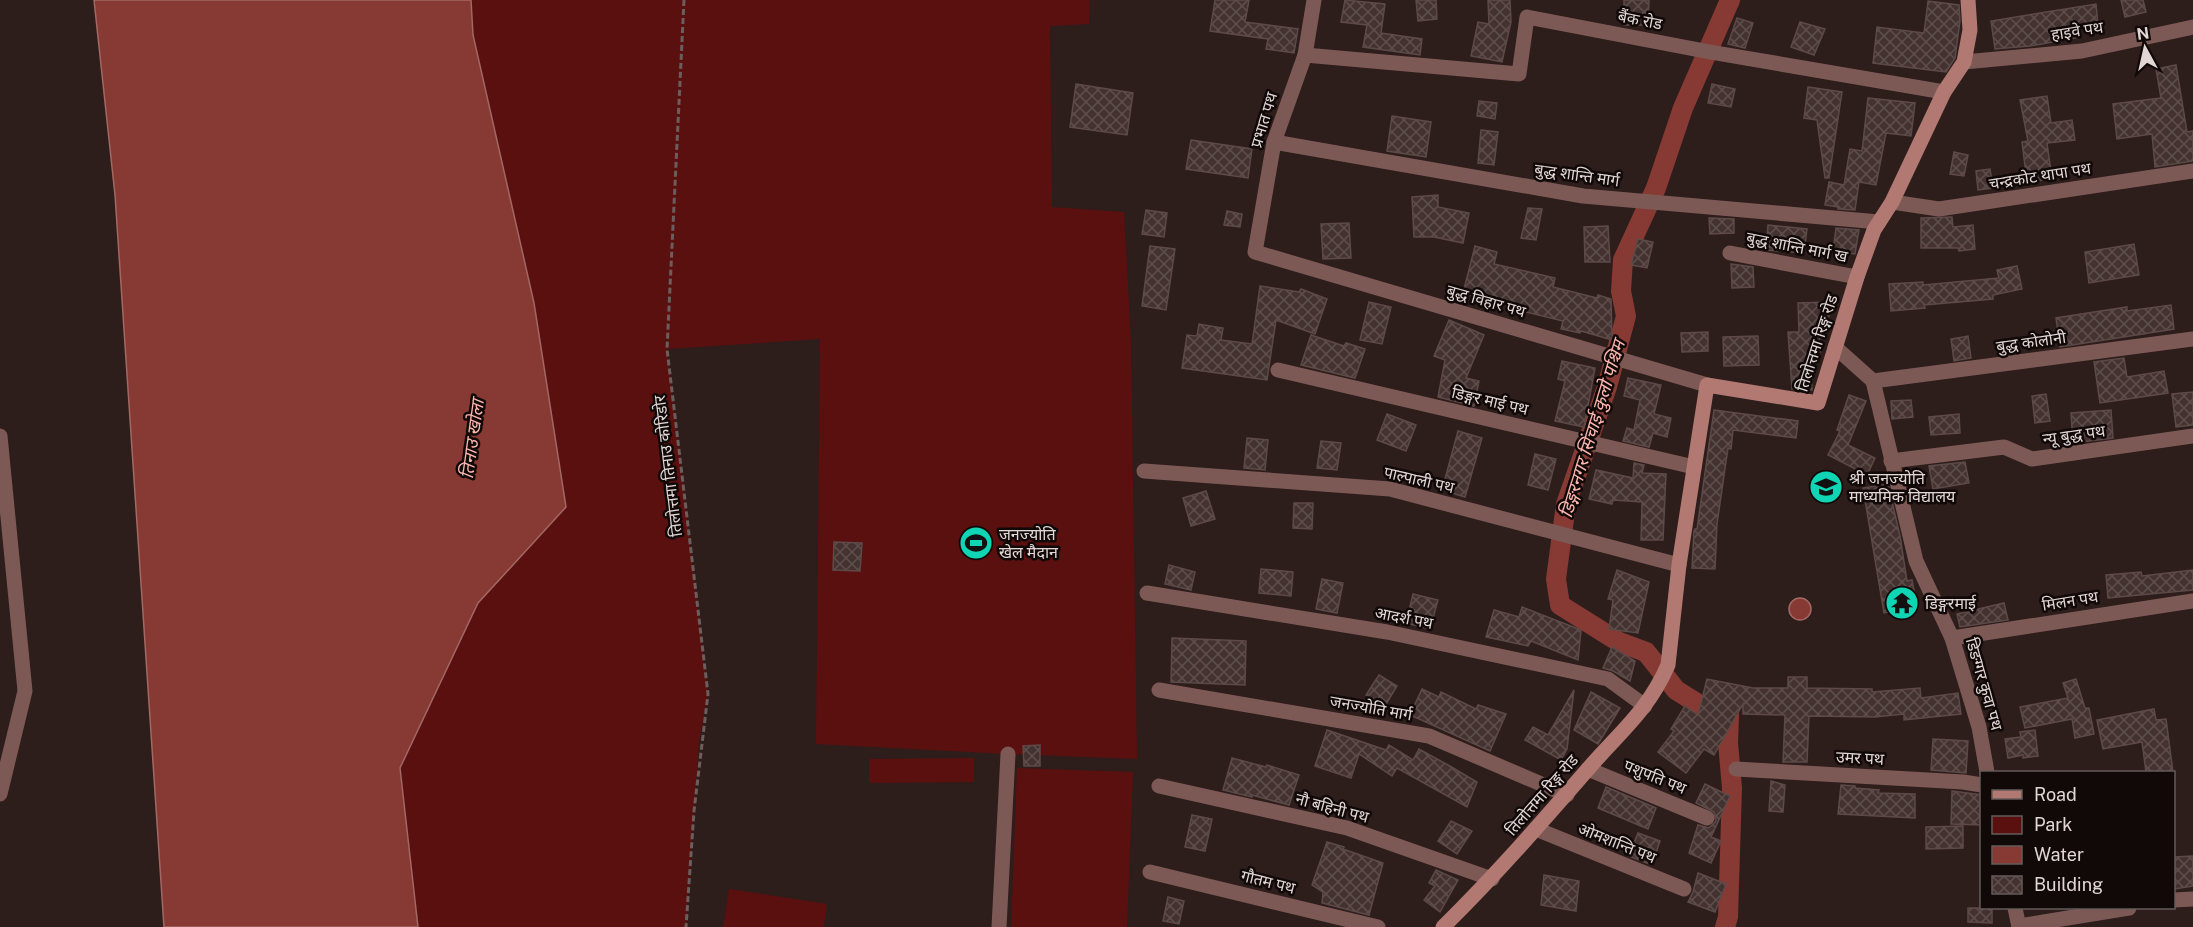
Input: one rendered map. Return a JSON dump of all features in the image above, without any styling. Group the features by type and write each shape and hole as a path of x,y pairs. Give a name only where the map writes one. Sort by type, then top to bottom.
{"street":[{"name":"प्रभात पथ","path":"1256,252 1274,142 1305,56 1314,0"},
{"name":"तिलोत्तमा रिङ्ग रोड","path":"1707,385 1818,404 1857,277 1879,222 1892,202 1944,92 1965,62 1970,30 1968,0"},
{"name":"बैंक रोड","path":"1305,56 1519,74 1527,17 1705,51 1944,92"},
{"name":"हाइवे पथ","path":"1965,62 2082,51 2193,27"},
{"name":"बुद्ध शान्ति मार्ग","path":"1274,142 1583,196 1879,222"},
{"name":"चन्द्रकोट थापा पथ","path":"1892,202 1939,209 2193,171"},
{"name":"बुद्ध विहार पथ","path":"1256,252 1707,385"},
{"name":"बुद्ध शान्ति मार्ग ख","path":"1730,253 1857,277"},
{"name":"बुद्ध कोलोनी","path":"1873,381 2193,339"},
{"path":"1835,347 1873,381"},
{"name":"डिङ्गर माई पथ","path":"1278,370 1694,467"},
{"name":"डिङग्गर कुवा पथ","path":"1873,381 1916,561 1952,638 1979,727 1987,771"},
{"path":"1679,565 1707,385"},
{"path":"0,436 26,691 0,794"},
{"name":"न्यू बुद्ध पथ","path":"1891,461 2004,447 2032,459 2193,436"},
{"name":"पाल्पाली पथ","path":"1144,471 1390,489 1679,565"},
{"name":"तिलोत्तमा रिङ्ग रोड","path":"1443,927 1492,879 1646,706 1668,665 1679,565"},
{"name":"आदर्श पथ","path":"1147,593 1387,632 1608,679 1646,706"},
{"name":"मिलन पथ","path":"1952,638 2193,601"},
{"name":"जनज्योति मार्ग","path":"1159,690 1429,736 1567,795"},
{"path":"999,927 1008,754"},
{"name":"पशुपति पथ","path":"1588,769 1707,818"},
{"name":"उमर पथ","path":"1736,769 1980,785"},
{"name":"नौ बहिनी पथ","path":"1159,786 1347,828 1492,879"},
{"name":"ओमशान्ति पथ","path":"1536,830 1684,889"},
{"name":"गौतम पथ","path":"1150,872 1378,927"},
{"path":"2175,900 2193,898"},
{"path":"2015,909 2019,926 2122,909"}],"path":[{"name":"तिलोत्तमा तिनाउ कोरिडोर","path":"684,0 667,349 708,694 694,811 686,927"}],"green space":[{"path":"471,0 1090,0 1089,24 1050,26 1052,207 1124,212 1131,342 1137,759 816,744 820,339 667,349 708,694 699,742 686,927 418,927 400,768 478,603 566,507 473,35"},
{"path":"974,758 974,782 869,783 869,759"},
{"path":"1017,768 1133,772 1127,927 1011,927"},
{"path":"729,889 827,904 824,927 723,927"}],"water":[{"name":"तिनाउ खोला","path":"94,0 471,0 473,35 534,303 566,507 478,603 400,768 418,927 164,927 115,195"},
{"path":"1800,598 1808,601 1811,609 1808,617 1800,620 1792,617 1789,609 1792,601"}],"building":[{"path":"1215,0 1249,0 1245,22 1298,29 1294,53 1266,49 1268,39 1210,31"},
{"path":"1345,0 1385,4 1381,33 1422,39 1420,55 1363,47 1367,25 1341,22"},
{"path":"1416,0 1436,0 1437,19 1418,21"},
{"path":"1488,0 1510,0 1511,22 1502,62 1471,56 1478,22 1489,24"},
{"path":"1624,0 1649,0 1648,25 1624,25"},
{"path":"2121,0 2143,0 2146,12 2125,17"},
{"path":"1928,1 1959,5 1960,21 1955,58 1946,72 1873,63 1877,27 1924,33"},
{"path":"2096,4 2098,25 2080,27 2081,37 2030,46 1995,49 1991,21"},
{"path":"1737,18 1753,23 1745,48 1728,44"},
{"path":"1800,22 1825,29 1814,55 1791,47"},
{"path":"2176,65 2187,132 2193,131 2193,161 2155,167 2152,134 2117,139 2113,104 2161,98 2156,69"},
{"path":"1076,84 1133,93 1127,135 1070,127"},
{"path":"1712,84 1735,89 1731,107 1708,103"},
{"path":"1808,87 1842,92 1829,178 1825,178 1817,120 1804,118"},
{"path":"2047,96 2051,123 2072,120 2075,140 2047,143 2052,179 2027,182 2022,142 2028,141 2020,100"},
{"path":"1868,98 1915,103 1911,136 1886,133 1876,185 1859,182 1855,210 1838,209 1838,207 1825,205 1829,182 1844,185 1850,149 1862,151"},
{"path":"1479,101 1497,103 1495,119 1477,116"},
{"path":"1392,116 1431,122 1426,157 1387,151"},
{"path":"1481,130 1498,132 1494,165 1478,163"},
{"path":"1191,140 1252,149 1248,178 1186,169"},
{"path":"1954,152 1968,155 1964,176 1950,174"},
{"path":"1990,169 1993,188 1978,190 1976,171"},
{"path":"1438,195 1438,207 1469,213 1463,243 1434,237 1414,237 1412,197"},
{"path":"1528,208 1542,209 1536,240 1521,238"},
{"path":"1146,210 1167,213 1164,237 1142,234"},
{"path":"1227,211 1242,214 1240,227 1224,225"},
{"path":"1952,217 1953,227 1973,225 1975,249 1959,251 1958,248 1921,248 1921,218"},
{"path":"1709,218 1734,219 1734,233 1710,234"},
{"path":"1349,223 1351,258 1323,259 1321,224"},
{"path":"1768,225 1807,229 1804,253 1766,250"},
{"path":"1608,226 1610,262 1585,262 1584,227"},
{"path":"1836,228 1859,230 1855,254 1833,251"},
{"path":"1638,239 1653,242 1647,268 1631,265"},
{"path":"2134,244 2139,275 2089,283 2085,252"},
{"path":"1150,246 1175,249 1166,310 1142,306"},
{"path":"1475,246 1497,252 1494,264 1555,278 1553,287 1597,298 1598,295 1611,299 1612,340 1581,331 1580,333 1561,329 1563,321 1506,307 1507,303 1463,293"},
{"path":"1731,264 1753,267 1754,287 1732,288"},
{"path":"2017,266 2022,289 1993,295 1993,299 1924,305 1925,308 1891,311 1889,284 1923,282 1923,285 1999,278 1997,270"},
{"path":"1260,286 1299,292 1301,289 1327,299 1315,334 1276,320 1267,380 1182,368 1187,335 1197,336 1199,324 1223,328 1221,340 1252,344"},
{"path":"1369,302 1391,307 1382,344 1360,340"},
{"path":"1828,302 1829,316 1819,317 1820,352 1811,352 1812,390 1792,389 1788,332 1799,332 1798,303"},
{"path":"2171,305 2174,329 2060,347 2056,318 2127,307 2127,311"},
{"path":"1449,320 1484,335 1466,378 1479,381 1474,406 1438,397 1445,360 1434,356"},
{"path":"1708,332 1708,351 1682,352 1681,333"},
{"path":"1311,335 1344,346 1346,343 1365,349 1355,378 1301,365"},
{"path":"1758,336 1759,365 1724,366 1723,337"},
{"path":"1968,336 1971,358 1954,361 1951,339"},
{"path":"2124,358 2127,377 2164,371 2168,393 2100,403 2094,362"},
{"path":"1562,361 1595,368 1584,427 1555,421 1565,381 1558,379"},
{"path":"1628,378 1661,385 1654,414 1671,418 1667,437 1653,433 1649,447 1623,441 1627,428 1634,430 1640,400 1624,396"},
{"path":"2193,392 2193,425 2176,427 2172,394"},
{"path":"2046,394 2050,421 2035,423 2032,396"},
{"path":"1849,395 1866,401 1848,445 1875,458 1867,475 1828,455 1840,431 1837,430"},
{"path":"1911,400 1913,417 1892,419 1891,401"},
{"path":"1714,410 1798,421 1796,438 1733,430 1731,449 1728,448 1717,524 1715,569 1692,568 1694,531 1697,529"},
{"path":"2111,410 2113,438 2073,443 2071,413"},
{"path":"1387,414 1416,425 1406,451 1377,440"},
{"path":"1959,414 1960,433 1931,435 1929,417"},
{"path":"1458,431 1482,438 1465,497 1442,490"},
{"path":"1247,438 1268,440 1265,470 1244,468"},
{"path":"1321,441 1341,443 1337,470 1317,468"},
{"path":"1535,454 1556,459 1548,490 1528,485"},
{"path":"1965,462 1969,483 1933,489 1929,466"},
{"path":"1634,463 1644,465 1642,473 1666,474 1663,540 1641,540 1642,502 1613,500 1612,504 1589,499 1596,470 1633,478"},
{"path":"1888,484 1907,581 1912,580 1917,607 1884,613 1863,488"},
{"path":"1206,491 1215,519 1191,526 1183,498"},
{"path":"1294,503 1313,503 1312,529 1293,528"},
{"path":"834,542 862,543 860,571 833,570"},
{"path":"1169,565 1195,572 1191,590 1165,584"},
{"path":"1261,569 1293,572 1291,596 1259,593"},
{"path":"1617,570 1649,582 1638,633 1609,629 1613,600 1608,599"},
{"path":"2193,570 2193,590 2108,598 2106,575 2141,572 2142,576"},
{"path":"1322,579 1343,583 1337,613 1316,609"},
{"path":"1413,594 1438,600 1430,629 1406,623"},
{"path":"2004,603 2008,620 1960,627 1957,614"},
{"path":"1522,607 1581,630 1578,660 1531,641 1528,646 1486,637 1494,610 1519,617"},
{"path":"1172,638 1246,641 1245,685 1171,682"},
{"path":"1612,647 1635,661 1630,681 1603,668"},
{"path":"1379,675 1397,686 1386,704 1366,695"},
{"path":"1788,677 1807,677 1807,688 1872,689 1872,692 1920,688 1921,698 1958,693 1961,714 1904,720 1904,714 1875,717 1809,716 1807,762 1783,762 1785,715 1743,714 1743,704 1714,755 1704,749 1686,773 1658,752 1674,731 1671,729 1685,706 1698,715 1707,679 1753,688 1788,688"},
{"path":"2076,679 2085,708 2089,708 2094,734 2075,738 2072,719 2025,728 2020,707 2068,698 2063,683"},
{"path":"1422,689 1439,697 1441,692 1476,709 1478,705 1506,714 1490,751 1410,715"},
{"path":"1574,690 1567,749 1561,760 1525,740 1533,727 1548,735"},
{"path":"1591,692 1620,708 1598,744 1574,730"},
{"path":"2154,709 2156,720 2166,719 2173,771 2146,771 2142,742 2103,749 2097,720"},
{"path":"1327,730 1386,750 1389,745 1413,760 1419,749 1477,782 1467,807 1397,768 1392,776 1359,754 1351,778 1315,766"},
{"path":"2035,730 2038,756 2023,758 2023,755 2008,758 2005,739 2021,737 2020,732"},
{"path":"1933,739 1968,741 1966,773 1931,770"},
{"path":"1040,745 1040,766 1024,766 1023,746"},
{"path":"1232,758 1266,767 1267,765 1299,775 1289,805 1223,790"},
{"path":"1771,781 1785,785 1783,812 1769,811"},
{"path":"1705,784 1730,796 1711,837 1721,841 1711,863 1689,853 1698,825 1709,828 1716,821 1714,812 1696,803"},
{"path":"1841,785 1879,790 1878,793 1915,794 1915,818 1838,814"},
{"path":"1606,787 1656,808 1648,829 1598,808"},
{"path":"1952,791 1980,795 1980,825 1951,824"},
{"path":"1192,815 1212,819 1205,851 1185,847"},
{"path":"1451,821 1472,831 1457,854 1438,841"},
{"path":"1963,826 1963,848 1926,849 1926,827"},
{"path":"1638,833 1660,841 1652,865 1629,856"},
{"path":"1327,842 1383,863 1369,915 1322,903 1323,892 1312,885"},
{"path":"2193,856 2193,886 2175,889 2175,857"},
{"path":"1436,870 1458,880 1440,912 1424,900 1435,886 1429,883"},
{"path":"1698,873 1726,884 1715,912 1688,902"},
{"path":"1544,875 1579,881 1576,911 1541,905"},
{"path":"1168,897 1184,901 1179,924 1163,921"},
{"path":"1968,908 1992,909 1992,923 1968,922"}],"waterway":[{"name":"डिङ्गरनगर सिंचाई कुलो पश्चिम","path":"1725,927 1728,917 1732,788 1728,743 1729,716 1703,707 1676,690 1646,652 1619,642 1560,605 1556,579 1566,504 1607,387 1626,316 1621,291 1623,260 1656,188 1683,108 1730,0"}],"place":[{"name":"श्री जनज्योति माध्यमिक विद्यालय","path":"1826,487"},
{"name":"जनज्योति खेल मैदान","path":"976,543"},
{"name":"डिङ्गरमाई","path":"1902,603"}]}
